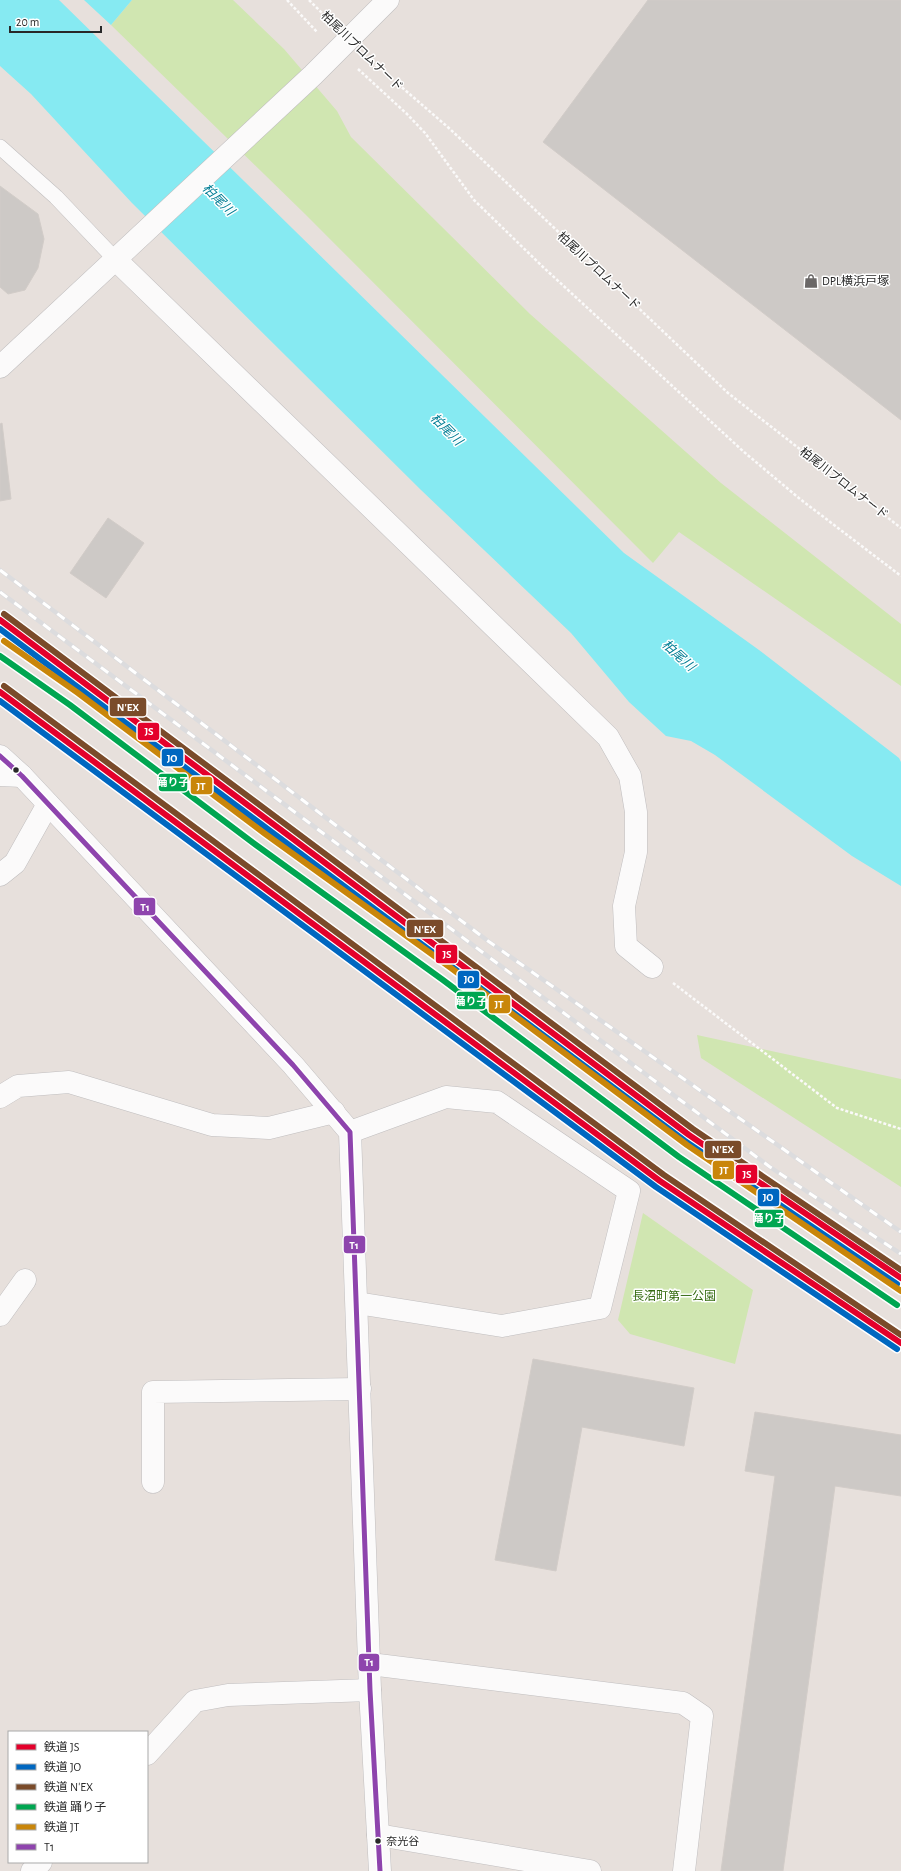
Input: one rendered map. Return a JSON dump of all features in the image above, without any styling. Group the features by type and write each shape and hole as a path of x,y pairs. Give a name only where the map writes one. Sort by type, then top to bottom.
{"street":[{"path":"0,367 313,75 388,0"},
{"path":"115,260 608,737 630,776 636,812 636,852 624,906 626,946 652,967"},
{"path":"0,756 22,776 293,1065 350,1132 370,1690 380,1871"},
{"path":"0,775 22,776"},
{"path":"0,875 15,863 48,804"},
{"path":"0,1097 18,1086 69,1082 212,1125 269,1128 334,1112"},
{"path":"350,1132 446,1097 497,1102 629,1191 600,1308 502,1326 357,1303"},
{"path":"0,1314 25,1280"},
{"path":"153,1482 153,1392 360,1388"},
{"path":"370,1664 683,1703 702,1716 684,1871"},
{"path":"148,1753 195,1700 228,1695 370,1690"},
{"path":"378,1835 590,1871"},
{"path":"32,1871 40,1863"}],"lane":[{"path":"0,147 56,197 115,260"}],"path":[{"path":"287,0 342,46 425,133 474,200 543,267 744,452 800,499 901,576"},
{"name":"柏尾川プロムナード","path":"309,0 342,46 450,129 728,393 901,528"},
{"path":"652,967 837,1108 901,1129"}],"green space":[{"path":"132,0 233,0 284,49 337,111 351,137 530,314 721,483 901,624 901,686 679,532 653,563 305,214 111,25"},
{"path":"697,1035 901,1079 901,1187 701,1058"},
{"name":"長沼町第一公園","path":"643,1213 753,1290 735,1364 630,1334 618,1320"}],"water":[{"name":"柏尾川","path":"0,0 59,0 624,553 759,650 899,758 901,762 901,886 852,856 715,755 691,741 666,736 629,702 571,633 421,490 132,203 31,94 0,66"},
{"path":"84,0 132,0 111,25"}],"building":[{"name":"DPL横浜戸塚","path":"648,0 901,0 901,420 543,142"},
{"path":"0,186 38,214 44,239 38,268 25,290 8,294 0,287"},
{"path":"2,423 11,499 0,501 0,424"},
{"path":"108,518 144,543 106,598 70,573"},
{"path":"533,1359 694,1388 684,1446 582,1427 556,1571 495,1560"},
{"path":"755,1412 901,1435 901,1496 835,1486 783,1871 721,1871 775,1476 745,1471"}],"railway":[{"path":"0,570 488,941 901,1232"},
{"path":"0,592 770,1167 901,1254"}],"rail line":[{"name":"N'EX","path":"4,614 693,1129 901,1270"},
{"name":"JS","path":"0,620 689,1135 901,1278"},
{"name":"JO","path":"0,629 685,1141 897,1284"},
{"name":"JT","path":"4,641 78,693 264,833 451,968 687,1145 901,1291"},
{"name":"踊り子","path":"0,656 70,705 256,845 443,980 679,1157 897,1305"},
{"name":"N'EX","path":"4,686 664,1175 901,1335"},
{"name":"JS","path":"0,692 660,1181 901,1343"},
{"name":"JO","path":"0,701 656,1187 897,1349"}],"transit line":[{"name":"T1","path":"0,756 22,776 293,1065 350,1132 370,1690 380,1871"}],"place":[{"name":"DPL横浜戸塚","path":"811,281"},
{"name":"奈光谷","path":"378,1841"}]}
